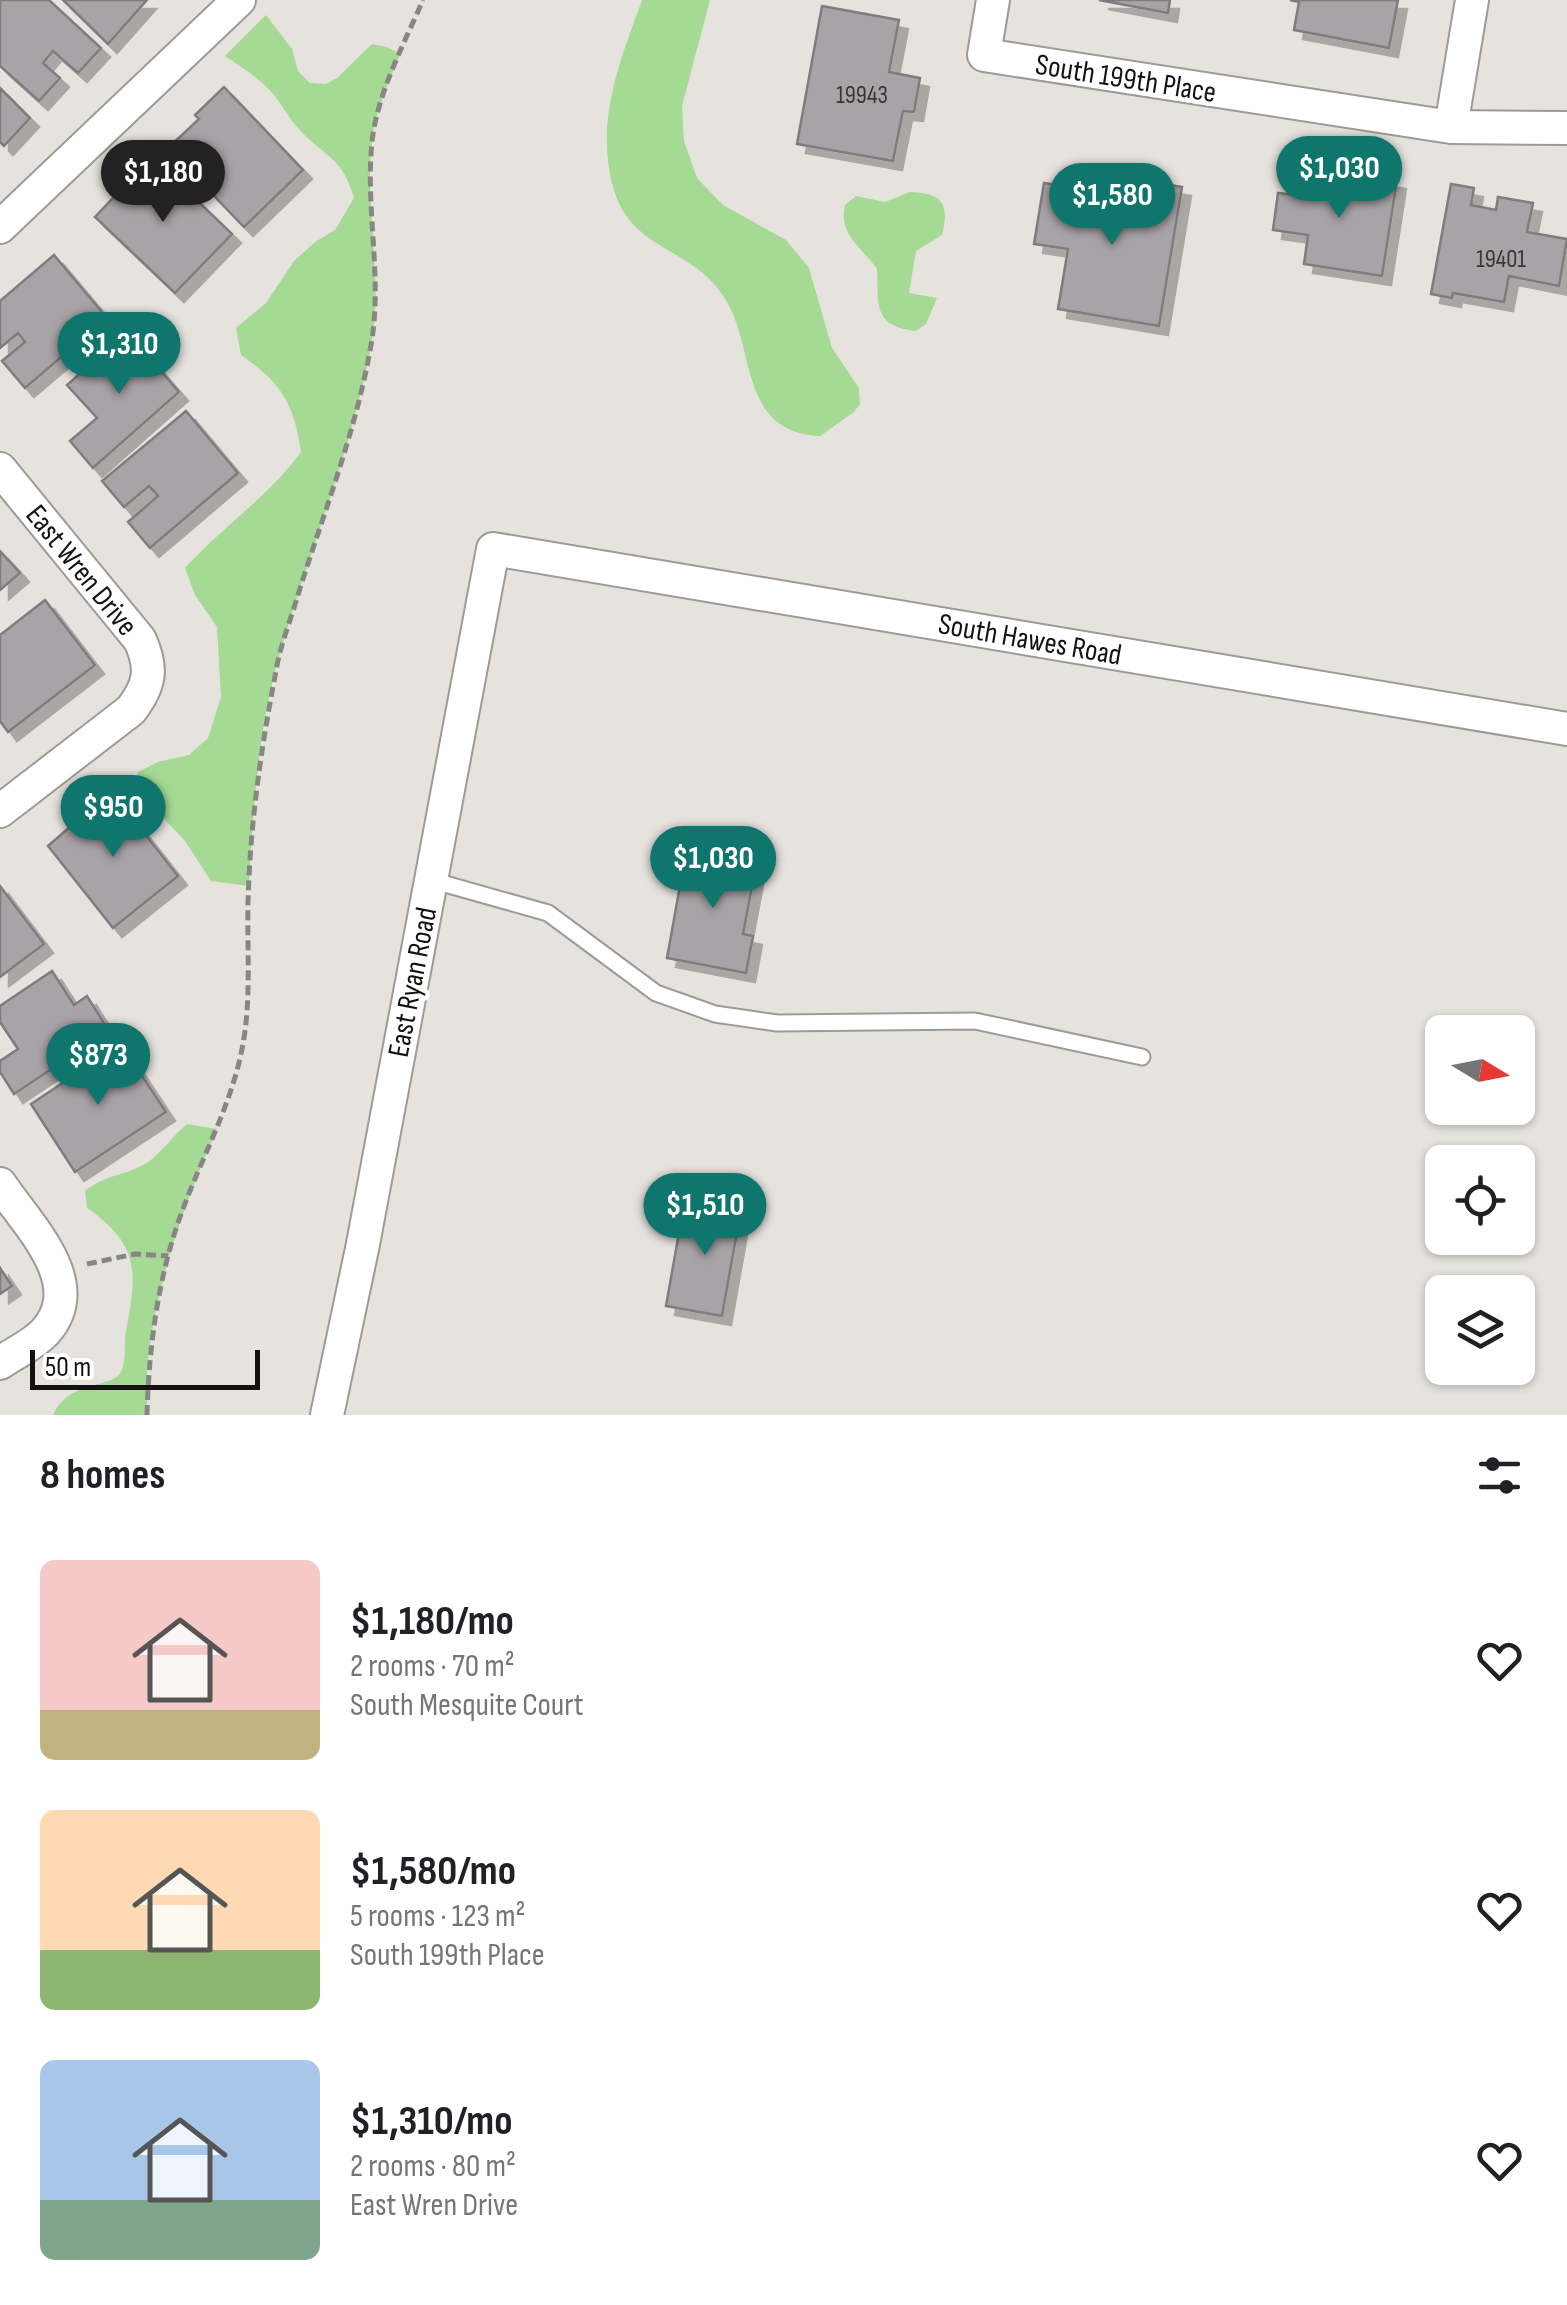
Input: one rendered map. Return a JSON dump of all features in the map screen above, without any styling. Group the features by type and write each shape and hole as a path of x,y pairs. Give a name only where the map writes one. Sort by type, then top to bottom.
{"street":[{"path":"0,227 240,0"},
{"name":"South 199th Place","path":"993,0 984,54 1451,127 1567,128"},
{"path":"1451,127 1472,0"},
{"name":"East Wren Drive","path":"0,469 140,640 150,677 145,692 131,710 0,810"},
{"name":"South Hawes Road","path":"493,548 1567,729"},
{"name":"East Ryan Road","path":"326,1415 363,1244 493,548"},
{"path":"0,1184 56,1266 62,1284 62,1303 42,1336 0,1363"}],"lane":[{"path":"431,880 548,913 656,993 715,1014 777,1023 975,1021 1142,1056"}],"path":[{"path":"146,1415 149,1347 168,1256 184,1204 231,1095 244,1043 250,994 248,906 252,826 261,747 277,664 344,460 372,342 376,270 370,195 372,138 386,88 423,0"},
{"path":"56,1266 92,1264 135,1254 168,1256"}],"green space":[{"path":"642,0 710,0 682,106 684,141 697,178 723,205 786,240 809,268 832,348 859,388 860,404 854,412 820,436 793,431 775,420 753,384 734,317 724,297 695,267 633,224 613,187 608,163 608,115 618,69"},
{"path":"266,15 292,49 298,71 310,83 326,84 337,78 372,44 400,54 379,108 372,141 370,192 376,295 371,346 352,426 271,687 258,772 249,886 211,881 185,841 140,793 138,772 158,762 189,755 208,738 221,697 217,627 195,595 185,568 301,452 289,407 276,385 241,355 236,328 266,303 294,261 335,230 354,198 338,165 306,137 269,89 225,56"},
{"path":"910,192 936,198 945,215 942,235 916,251 909,293 937,298 926,324 916,331 884,318 878,302 877,269 848,233 844,215 845,205 856,196 885,202"},
{"path":"187,1124 217,1129 185,1208 160,1290 149,1354 147,1415 53,1415 70,1395 117,1376 124,1362 132,1292 130,1261 117,1235 87,1208 85,1191 144,1164"}],"building":[{"path":"0,0 49,0 101,48 78,73 53,51 43,63 60,78 39,101 0,66"},
{"path":"63,0 147,0 108,44"},
{"path":"1099,0 1170,0 1168,13"},
{"path":"1290,0 1398,0 1389,48 1294,30 1299,2"},
{"path":"822,6 899,20 889,72 920,78 914,112 903,111 893,161 797,144"},
{"path":"224,87 303,170 244,227 168,148 199,119 195,115"},
{"path":"0,88 30,118 4,146 0,142"},
{"path":"152,157 232,234 175,293 95,217"},
{"path":"1301,166 1335,172 1332,189 1361,194 1365,175 1397,180 1382,276 1304,264 1308,235 1273,230 1278,193 1296,195"},
{"path":"1135,179 1182,187 1159,326 1058,309 1068,249 1034,244 1044,183 1132,197"},
{"path":"1451,184 1474,188 1471,205 1496,210 1498,197 1533,203 1527,232 1567,239 1559,286 1509,276 1504,302 1453,293 1452,298 1431,294"},
{"path":"54,255 107,318 25,388 2,361 25,342 18,333 0,348 0,301"},
{"path":"127,332 179,392 93,468 70,441 97,418 67,385"},
{"path":"186,411 238,473 150,548 128,522 158,496 149,486 124,507 102,481"},
{"path":"0,551 20,573 0,590"},
{"path":"45,600 95,665 8,732 0,721 0,635"},
{"path":"111,791 178,876 113,928 48,846"},
{"path":"687,847 757,860 743,934 753,936 746,973 667,958"},
{"path":"0,886 44,944 0,977"},
{"path":"52,971 74,1005 87,996 109,1031 14,1094 0,1072 0,1061 18,1049 0,1022 0,1006"},
{"path":"121,1044 166,1112 75,1172 31,1104"},
{"path":"699,1196 742,1204 722,1316 666,1306 680,1227 693,1230"},
{"path":"0,1268 12,1286 0,1294"}]}
